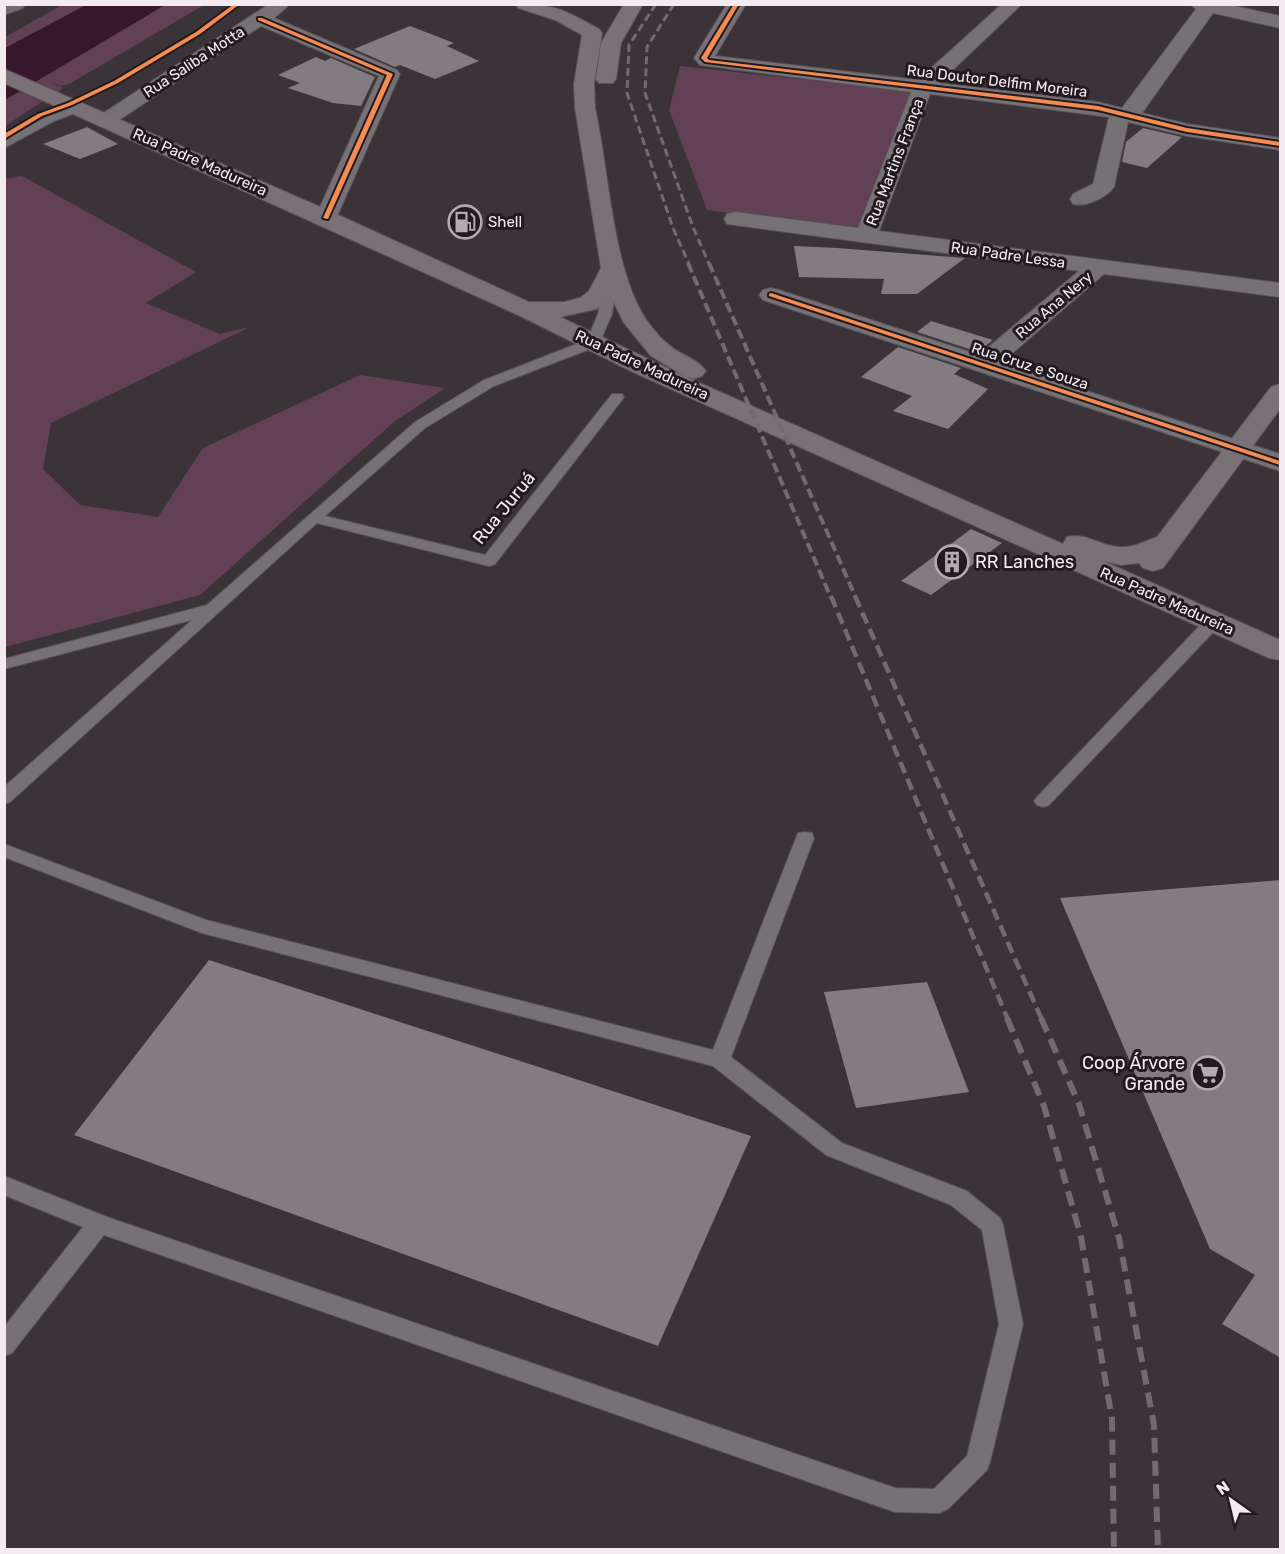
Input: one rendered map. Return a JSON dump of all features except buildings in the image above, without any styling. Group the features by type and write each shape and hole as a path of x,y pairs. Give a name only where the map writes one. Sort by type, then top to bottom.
{"highway":[{"path":"4,10 16,4"}],"main road":[{"path":"525,4 562,16 591,14"},
{"path":"590,125 606,86 611,43 634,4"},
{"name":"Rua Padre Madureira","path":"562,16 592,33 584,84 585,108 590,125 612,270 627,311 649,342 680,365 1093,550 1110,555 1144,555 1164,544"},
{"name":"Rua Padre Madureira","path":"4,75 326,218 525,309 593,343 1281,651"},
{"path":"525,309 562,309 589,304 597,297 612,270"},
{"path":"1164,600 1154,583 1152,563 1164,544 1281,392"}],"street":[{"name":"Rua Saliba Motta","path":"106,120 282,4"},
{"name":"Rua Doutor Delfim Moreira","path":"737,4 704,58 707,61 1098,108 1187,130 1281,144"},
{"path":"923,87 1013,4"},
{"path":"1081,200 1102,187 1118,119 1132,110 1203,5 1281,22"},
{"path":"260,19 390,74 326,218"},
{"name":"Rua Martins França","path":"866,236 923,87"},
{"name":"Rua Padre Lessa","path":"735,219 1281,290"},
{"name":"Rua Ana Nery","path":"982,366 1098,267"},
{"name":"Rua Cruz e Souza","path":"771,295 1281,464"}],"lane":[{"path":"4,145 75,106"},
{"path":"4,798 420,425 489,383 593,343 605,314 612,270"},
{"name":"Rua Juruá","path":"314,518 489,561 617,397"},
{"path":"4,664 214,609"},
{"path":"1042,801 1213,622"},
{"path":"720,1060 805,838"},
{"path":"4,850 202,926 720,1060 834,1149 958,1198 992,1225 1011,1324 978,1462 939,1501 895,1500 99,1224 4,1185"},
{"path":"4,1346 99,1224"}],"shaded area":[{"path":"62,5 204,5 69,84 61,86 47,80 63,88 5,126 5,37"},
{"path":"86,5 165,5 5,100 5,48"},
{"path":"680,66 917,92 857,230 707,210 669,110"},
{"path":"22,176 196,272 146,303 220,334 250,327 51,423 43,469 80,505 158,517 203,448 360,375 445,388 395,421 200,595 5,647 4,179"}],"railway":[{"path":"656,4 629,45 627,93 673,228 689,264"},
{"path":"674,4 647,47 645,93 693,227 709,264"},
{"path":"688,263 831,598"},
{"path":"709,263 856,598"},
{"path":"831,596 1008,1020"},
{"path":"855,596 1042,1020"},
{"path":"1007,1018 1044,1106 1081,1237 1112,1419 1114,1550"},
{"path":"1041,1018 1079,1104 1119,1238 1154,1425 1158,1550"}],"cycle path":[{"path":"4,137 40,115 70,104 116,82 198,33 238,4"},
{"path":"737,4 704,58 707,61 1098,108 1187,130 1280,144"},
{"path":"260,19 390,74 326,218"},
{"path":"771,295 1280,463"}],"place":[{"name":"Shell","path":"465,222"},
{"name":"RR Lanches","path":"952,562"},
{"name":"Coop Árvore Grande","path":"1208,1073"}]}
